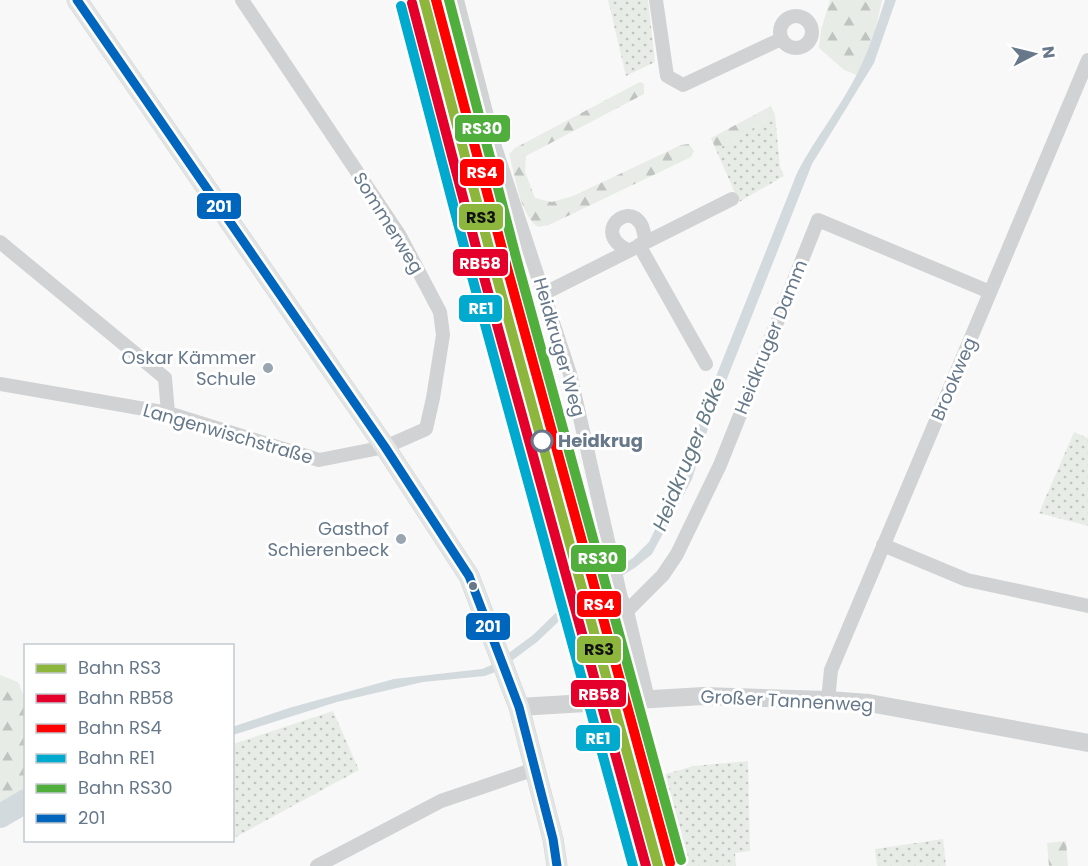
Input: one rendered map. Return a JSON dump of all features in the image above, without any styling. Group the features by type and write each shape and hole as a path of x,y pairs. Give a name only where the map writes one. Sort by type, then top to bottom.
{"main road":[{"path":"77,0 385,447 469,576 519,707 553,839 557,866"}],"street":[{"name":"Sommerweg","path":"242,0 400,236 440,312 443,335 434,398 426,429 385,447"},
{"name":"Heidkruger Weg","path":"457,0 495,147 570,374 612,561 621,598 627,611 648,699"},
{"path":"656,0 667,76 683,85 781,39"},
{"name":"Brookweg","path":"828,700 831,670 1088,60"},
{"path":"545,293 732,199"},
{"name":"Heidkruger Damm","path":"627,611 663,574 677,554 720,465 818,220 990,292"},
{"path":"0,242 165,378 168,413"},
{"path":"637,246 706,364"},
{"name":"Langenwischstraße","path":"0,384 168,413 319,460 385,447"},
{"path":"884,545 967,580 1088,606"},
{"name":"Großer Tannenweg","path":"519,707 742,696 828,700 869,703 1088,743"},
{"path":"317,866 441,801 535,769"}],"green space":[{"path":"608,0 648,0 655,62 626,76"},
{"path":"830,0 882,0 875,33 857,75 844,70 819,48 821,30"},
{"path":"640,82 644,84 644,94 526,156 525,172 535,198 552,202 573,196 681,145 689,144 694,151 691,157 549,225 538,227 522,204 509,154 515,148"},
{"path":"771,106 775,115 716,150 711,138"},
{"path":"775,115 780,167 784,176 739,202 716,150"},
{"path":"1074,432 1088,438 1088,526 1039,513"},
{"path":"0,675 18,682 24,696 24,791 0,808"},
{"path":"333,711 359,770 234,838 234,744"},
{"path":"748,761 750,851 735,853 736,866 676,866 653,778 693,766"},
{"path":"943,839 946,866 877,866 875,849"},
{"path":"1066,841 1068,866 1049,866 1047,843"}],"water":[{"path":"885,0 896,0 874,63 812,164 711,419 692,479 652,554 636,567 576,605 537,642 498,671 485,676 423,682 337,702 234,735 234,726 289,708 394,679 482,669 494,664 533,635 574,595 633,558 649,542 682,474 713,384 797,173 843,99 869,47"}],"waterway":[{"name":"Heidkruger Bäke","path":"0,816 24,802"}],"rail line":[{"name":"RS3","path":"424,0 494,267 658,866"},
{"name":"RS4","path":"436,0 670,863"},
{"name":"RS30","path":"449,0 517,261 681,860"},
{"name":"RB58","path":"412,3 482,270 646,866"},
{"name":"RE1","path":"401,6 471,273 633,866"}],"transit line":[{"name":"201","path":"77,0 385,447 469,576 519,707 553,839 557,866"}],"place":[{"name":"Oskar Kämmer Schule","path":"268,368"},
{"name":"Heidkrug","path":"542,441"},
{"name":"Gasthof Schierenbeck","path":"401,539"}]}
